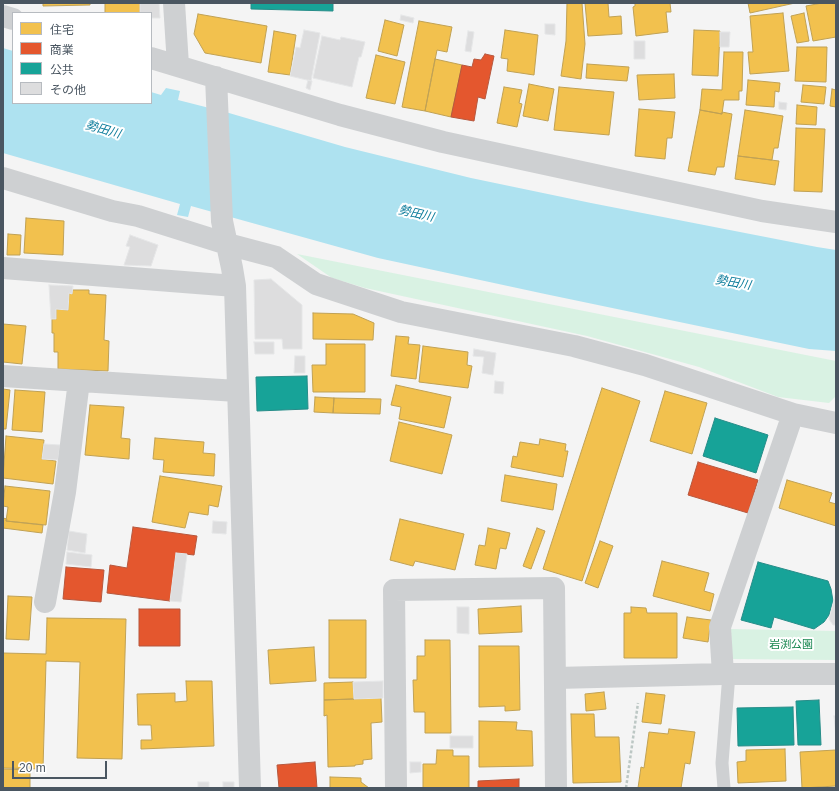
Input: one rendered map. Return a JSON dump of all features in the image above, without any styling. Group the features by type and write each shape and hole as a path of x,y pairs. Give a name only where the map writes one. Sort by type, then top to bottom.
{"street":[{"path":"174,3 178,65"},
{"path":"152,58 178,65 217,87 340,115 443,142 762,211 836,222"},
{"path":"217,87 222,221 232,268 234,286 250,788"},
{"path":"3,178 112,211 138,216 227,244 276,257 316,284 401,312 581,348 645,365 793,414 836,423"},
{"path":"3,268 234,286"},
{"path":"3,376 237,391"},
{"path":"45,602 65,492 79,381"},
{"path":"726,674 720,627 793,414"},
{"path":"396,788 394,590 554,588 556,788"},
{"path":"555,678 726,674 836,674"}],"lane":[{"path":"724,788 722,763 726,674"}],"path":[{"path":"626,788 642,676"}],"green space":[{"path":"297,254 836,361 836,396 829,403 778,397 699,367 587,336 365,288 332,278"},
{"name":"岩渕公園","path":"731,629 836,631 836,660 732,659"}],"water":[{"name":"勢田川","path":"3,48 12,51 12,104 152,104 152,92 161,95 166,88 180,91 178,100 229,113 345,147 471,178 591,203 836,250 836,351 809,349 378,258 191,206 188,217 177,215 180,204 3,153"}],"building: 住宅":[{"path":"43,3 90,3 90,5 43,6"},
{"path":"105,3 140,3 140,12 105,12"},
{"path":"567,3 582,3 585,44 581,79 561,76 566,41"},
{"path":"585,3 608,3 609,17 621,16 622,34 588,36"},
{"path":"635,3 670,3 671,12 666,12 668,32 636,36 633,7 635,6"},
{"path":"748,3 795,3 750,13"},
{"path":"822,3 836,3 836,37 813,41 806,6"},
{"path":"783,13 789,71 750,74 748,52 753,52 750,16"},
{"path":"804,13 809,41 797,43 791,16"},
{"path":"198,14 267,26 261,63 205,53 194,34"},
{"path":"385,20 404,25 397,56 378,51"},
{"path":"419,21 452,27 447,52 437,50 425,111 402,107"},
{"path":"505,30 538,35 534,75 507,71 508,59 501,58"},
{"path":"694,30 720,31 718,76 692,75"},
{"path":"274,31 296,35 290,75 268,72"},
{"path":"797,47 827,47 826,82 795,81"},
{"path":"724,52 743,52 742,91 739,91 739,100 724,100 722,114 700,110 702,89 722,90"},
{"path":"376,55 405,62 395,104 366,98"},
{"path":"435,59 462,65 451,117 425,111"},
{"path":"587,64 629,67 627,81 586,78"},
{"path":"674,74 675,98 639,100 637,75"},
{"path":"748,80 780,83 779,92 775,91 774,107 746,105"},
{"path":"529,84 554,89 548,121 523,116"},
{"path":"803,85 826,87 824,104 801,102"},
{"path":"504,87 522,90 519,103 522,104 517,127 497,123"},
{"path":"559,87 614,92 609,135 554,130"},
{"path":"832,89 836,90 836,107 830,106"},
{"path":"797,105 817,107 816,125 796,124"},
{"path":"639,109 675,112 672,138 667,138 665,159 635,156"},
{"path":"700,110 722,114 722,112 732,114 724,167 717,167 715,175 688,171"},
{"path":"745,110 783,116 778,148 774,148 772,160 738,156"},
{"path":"796,128 825,129 822,192 794,191"},
{"path":"738,156 779,161 775,185 735,179"},
{"path":"26,218 64,221 63,255 24,253"},
{"path":"8,234 21,235 20,255 7,255"},
{"path":"72,290 89,290 89,294 106,295 104,340 109,341 108,371 58,369 58,352 54,352 52,319 56,319 56,309 68,310 69,293 72,294"},
{"path":"313,313 353,314 374,323 373,340 313,339"},
{"path":"3,324 26,326 22,364 3,362"},
{"path":"396,336 409,337 408,344 420,345 416,379 391,376"},
{"path":"326,344 365,344 365,392 313,392 312,365 326,365"},
{"path":"423,346 468,352 467,365 472,366 468,388 419,382"},
{"path":"396,385 451,397 444,428 399,419 401,407 391,405"},
{"path":"602,388 640,401 582,581 543,569"},
{"path":"3,389 10,390 6,429 3,429"},
{"path":"15,390 45,392 42,432 12,430"},
{"path":"665,391 707,403 692,454 650,441"},
{"path":"315,397 334,398 333,413 314,412"},
{"path":"334,398 381,399 380,414 333,413"},
{"path":"90,405 124,407 121,438 130,439 129,459 85,455"},
{"path":"399,422 452,435 442,474 390,461"},
{"path":"6,436 44,440 42,459 56,461 53,484 3,478"},
{"path":"155,438 204,442 203,453 215,454 214,476 163,472 164,460 153,459"},
{"path":"540,439 566,444 565,451 568,451 563,477 511,467 513,456 517,457 520,442 539,445"},
{"path":"505,475 557,484 553,510 501,501"},
{"path":"160,476 222,486 218,507 209,505 208,515 189,512 185,528 152,522"},
{"path":"787,480 832,493 829,502 836,504 836,526 779,508"},
{"path":"5,486 50,491 46,525 6,521 8,507 3,506"},
{"path":"3,518 7,519 6,521 43,525 42,533 3,528"},
{"path":"400,519 464,534 455,570 415,561 413,566 390,560"},
{"path":"488,528 510,533 506,549 500,548 496,569 475,565 479,545 485,546"},
{"path":"537,528 545,531 531,569 523,566"},
{"path":"600,541 613,546 598,588 585,583"},
{"path":"662,561 709,573 704,591 714,594 710,611 653,596"},
{"path":"8,596 32,597 29,640 6,639"},
{"path":"521,606 522,632 479,634 478,609"},
{"path":"631,607 646,608 647,613 677,613 677,658 624,658 624,613 631,613"},
{"path":"687,617 711,620 708,642 683,638"},
{"path":"47,618 126,619 122,759 77,758 80,662 46,661 43,769 3,768 3,653 46,654"},
{"path":"329,620 366,620 366,678 329,678"},
{"path":"425,640 450,640 451,733 425,733 425,712 414,712 413,680 417,680 417,656 425,656"},
{"path":"479,646 519,646 520,710 505,711 505,706 479,707"},
{"path":"314,647 316,681 270,684 268,650"},
{"path":"186,681 212,681 214,746 141,749 141,740 152,740 151,725 138,725 137,694 175,693 175,702 187,701"},
{"path":"353,682 354,699 324,700 324,683"},
{"path":"604,692 606,709 586,711 585,694"},
{"path":"646,693 665,695 661,724 642,722"},
{"path":"381,698 382,722 371,723 372,759 363,760 363,764 355,766 328,767 327,715 324,716 324,700"},
{"path":"571,714 594,714 595,737 619,737 621,782 573,783"},
{"path":"479,721 517,722 516,730 532,731 533,766 479,767"},
{"path":"669,729 695,732 690,764 685,763 681,788 638,788 641,767 644,768 649,732 668,734"},
{"path":"785,749 786,781 738,783 737,762 746,761 746,750"},
{"path":"437,750 453,750 453,756 469,756 469,788 423,788 423,764 436,764"},
{"path":"836,750 836,786 802,788 800,752"},
{"path":"3,769 30,770 30,788 3,788"},
{"path":"330,777 361,778 361,782 369,788 330,788"}],"building: 商業":[{"path":"485,54 494,56 485,99 478,97 474,121 451,117 462,65 472,67 474,59 481,60"},
{"path":"698,462 758,480 748,513 688,495"},
{"path":"133,527 197,536 194,555 176,553 170,601 107,593 110,565 127,568"},
{"path":"66,567 104,570 101,602 63,599"},
{"path":"139,609 180,609 180,646 139,646"},
{"path":"315,762 317,788 279,788 277,765"},
{"path":"519,779 519,788 478,788 478,781"}],"building: 公共":[{"path":"251,3 333,3 333,11 251,9"},
{"path":"307,376 308,409 257,411 256,377"},
{"path":"715,418 768,435 756,473 703,456"},
{"path":"758,562 828,581 833,601 829,615 824,622 814,629 774,617 771,628 741,620"},
{"path":"819,700 821,745 798,745 796,701"},
{"path":"793,707 794,745 738,746 737,708"}],"building: その他":[{"path":"140,3 159,3 160,18 152,18 152,12 140,12"},
{"path":"401,15 414,18 413,23 400,20"},
{"path":"545,24 555,24 555,35 545,34"},
{"path":"304,30 320,33 311,81 290,76 296,47 300,48"},
{"path":"468,31 474,32 471,52 465,51"},
{"path":"720,32 730,32 729,47 720,47"},
{"path":"322,36 340,40 341,37 365,42 361,57 359,57 352,87 313,78"},
{"path":"634,41 645,41 645,59 634,59"},
{"path":"308,80 312,81 310,90 306,88"},
{"path":"779,102 787,103 786,110 779,109"},
{"path":"130,235 158,245 151,266 124,265 130,247 126,246"},
{"path":"271,279 302,305 302,349 283,349 282,339 255,339 254,280"},
{"path":"49,285 73,286 72,294 69,293 68,310 56,309 56,319 51,319"},
{"path":"254,342 274,342 274,354 255,354"},
{"path":"474,349 496,353 493,375 482,373 484,357 473,356"},
{"path":"295,356 305,356 305,373 294,373"},
{"path":"495,381 504,382 503,394 494,393"},
{"path":"44,444 60,445 58,460 42,459"},
{"path":"213,521 227,522 226,534 212,533"},
{"path":"69,531 87,534 85,553 67,550"},
{"path":"67,552 92,555 91,567 66,564"},
{"path":"176,553 187,554 181,602 170,601"},
{"path":"836,592 836,625 833,625 829,619"},
{"path":"457,607 469,607 469,634 457,633"},
{"path":"383,681 383,698 354,699 353,682"},
{"path":"834,716 836,716 836,738"},
{"path":"450,736 473,736 473,748 450,748"},
{"path":"410,762 421,762 421,772 410,773"},
{"path":"198,782 209,782 209,788 198,788"},
{"path":"223,782 234,782 234,788 223,788"}]}
